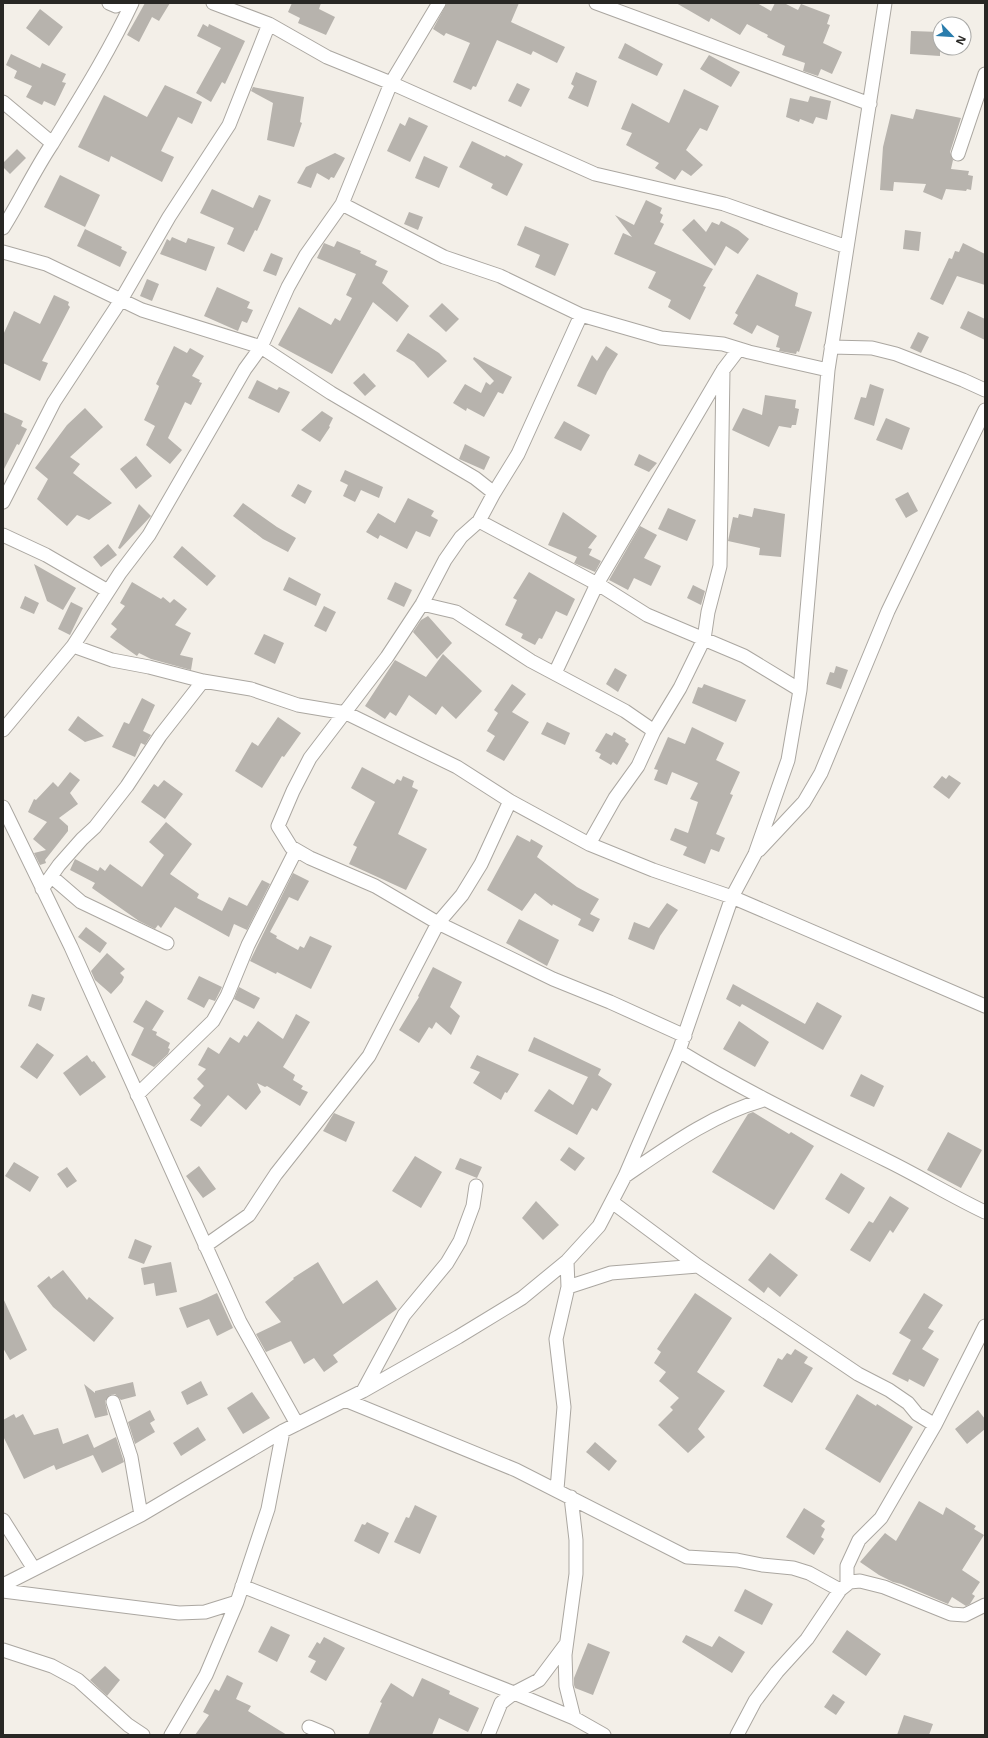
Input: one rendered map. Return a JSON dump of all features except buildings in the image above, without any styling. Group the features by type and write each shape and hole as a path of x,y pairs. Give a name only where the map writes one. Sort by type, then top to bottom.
{"street":[{"path":"109,3 116,6 121,3"},
{"path":"3,228 52,143 96,73 132,3"},
{"path":"213,3 268,24 327,57 391,83 595,174 724,204 847,247"},
{"path":"3,730 73,646 108,591 149,535 245,368 261,347 288,287 306,255 342,204 391,83 439,3"},
{"path":"596,3 870,104"},
{"path":"3,1585 142,1515 283,1431 345,1400 458,1337 522,1298 567,1261 599,1226 625,1176 679,1051 732,897 755,854 788,760 800,690 828,370 885,3"},
{"path":"3,502 54,402 121,300 169,216 229,126 268,24"},
{"path":"958,154 985,74"},
{"path":"3,102 52,143"},
{"path":"342,204 444,257 500,276 582,315 661,338 723,344 828,370"},
{"path":"3,252 46,264 142,310 261,347 331,393 475,478 494,493"},
{"path":"582,315 518,454 479,521 457,542 438,572 422,604 388,657 310,758 292,791 278,826 291,847 296,850 375,886 438,923 553,979 610,1002 685,1036"},
{"path":"832,347 872,348 896,354 985,390"},
{"path":"555,673 597,584 723,370 739,349"},
{"path":"589,844 615,798 638,766 654,731 680,688 704,639 708,612 720,566 723,370"},
{"path":"755,854 804,802 821,773 888,611 985,410"},
{"path":"479,521 597,584 647,615 744,656 800,690"},
{"path":"3,535 46,555 108,591"},
{"path":"422,604 456,612 531,661 626,711 654,731"},
{"path":"73,646 112,660 149,667 203,682 251,689 298,705 346,712 457,767 510,801 589,844 653,870 732,897 985,1006"},
{"path":"42,889 82,839 95,827 127,786 160,736 203,682"},
{"path":"205,1246 250,1215 276,1174 369,1056 438,923 462,895 481,864 510,801"},
{"path":"3,807 71,947 240,1322 297,1424"},
{"path":"137,1095 213,1021 227,996 248,945 296,850"},
{"path":"52,877 81,902 167,944"},
{"path":"679,1051 764,1100 901,1167 954,1198 985,1212"},
{"path":"625,1176 675,1142 725,1114 746,1105 764,1100"},
{"path":"363,1390 404,1315 447,1263 460,1241 473,1206 476,1186"},
{"path":"612,1202 698,1266 858,1374 889,1390 908,1403 917,1414 935,1425"},
{"path":"557,1490 564,1407 556,1339 568,1287 567,1261"},
{"path":"568,1287 611,1273 698,1266"},
{"path":"737,1735 755,1700 777,1672 807,1639 843,1587 846,1566 860,1540 881,1518 935,1425 985,1326"},
{"path":"345,1400 483,1454 571,1497 687,1557 737,1560 762,1565 793,1568 843,1587"},
{"path":"113,1402 131,1457 142,1515"},
{"path":"171,1735 206,1675 237,1602 268,1509 283,1431"},
{"path":"571,1497 576,1540 576,1574 567,1643 565,1674 574,1718"},
{"path":"3,1520 12,1537 34,1569"},
{"path":"843,1587 856,1580 868,1582 951,1614 965,1615 985,1605"},
{"path":"242,1586 514,1693 574,1718 604,1735"},
{"path":"3,1590 179,1613 205,1612 237,1602"},
{"path":"488,1735 501,1703 514,1693 539,1680 567,1643"},
{"path":"3,1650 52,1666 78,1680 128,1725 143,1735"},
{"path":"309,1727 328,1735"}]}
